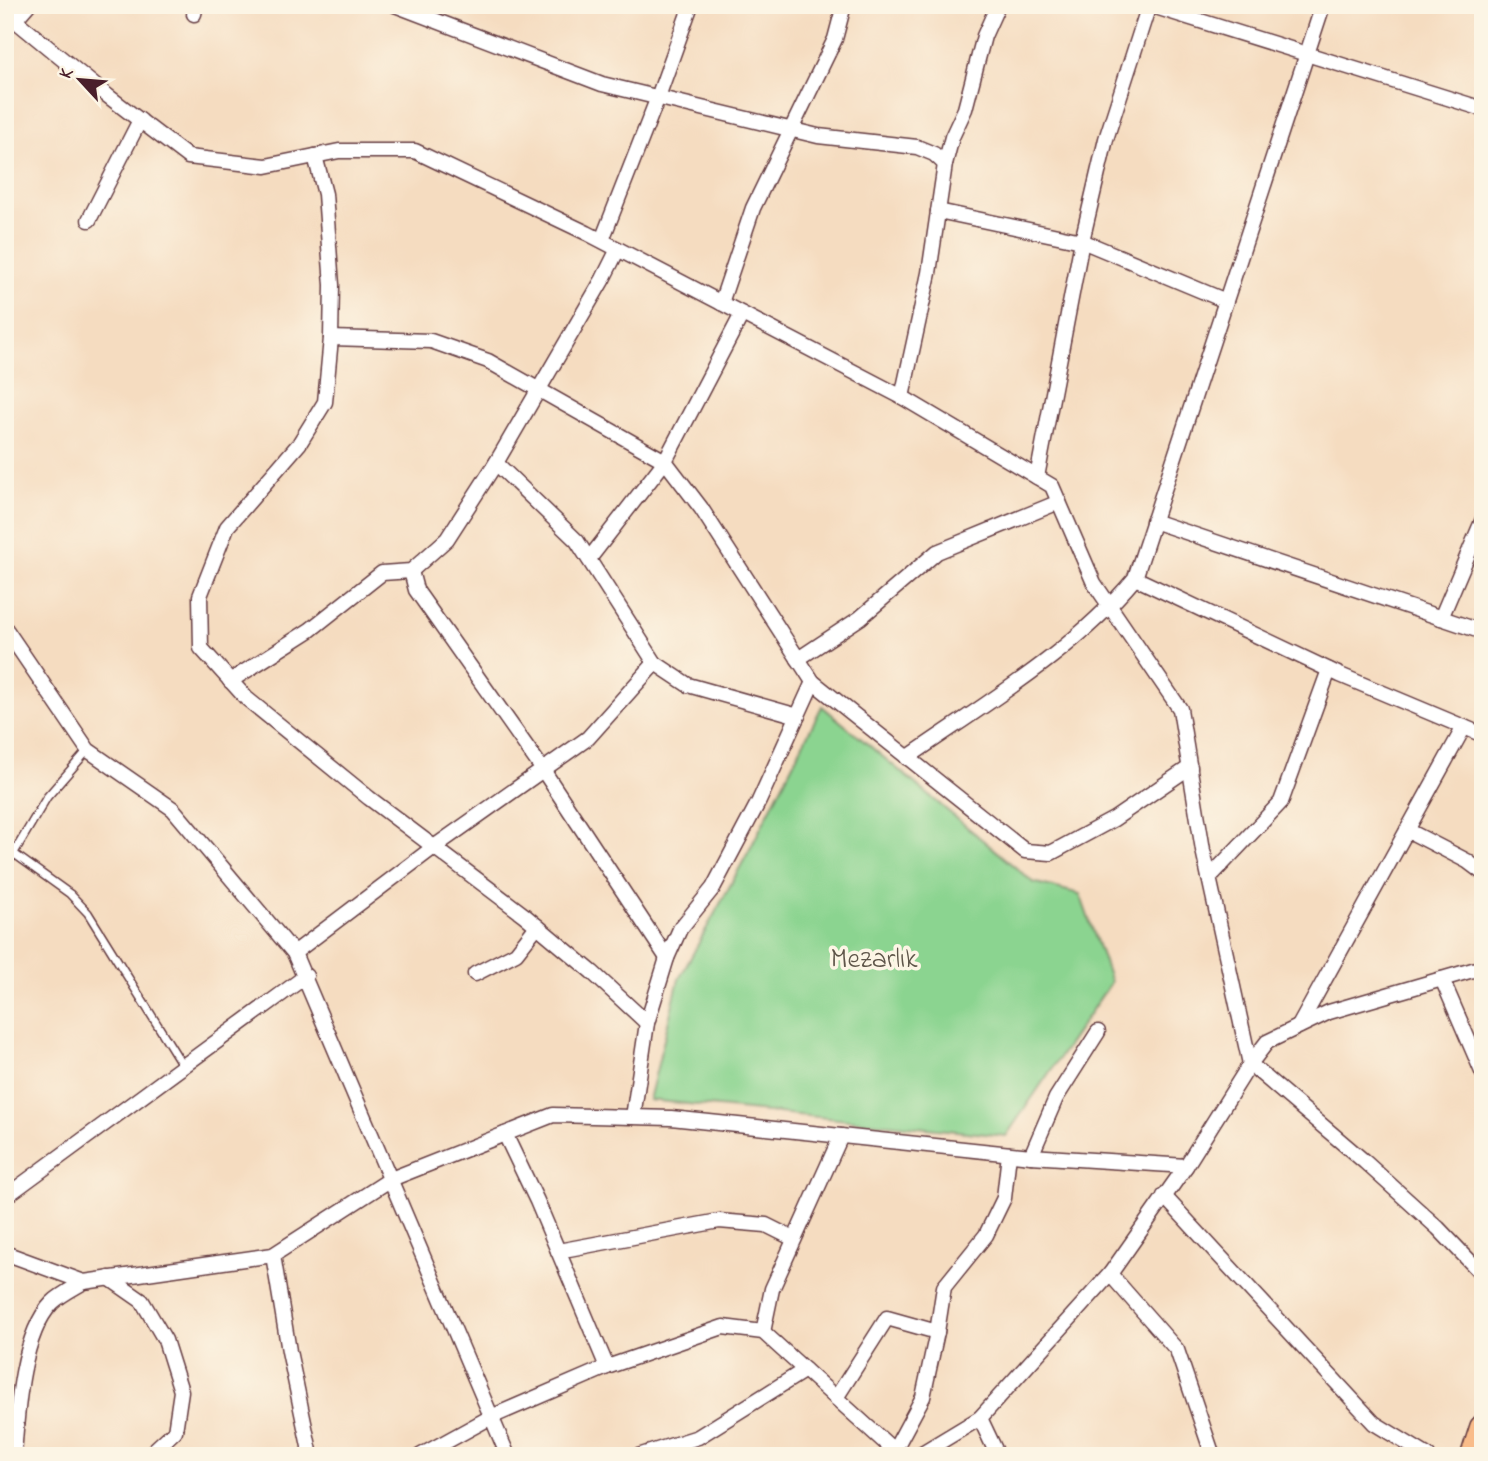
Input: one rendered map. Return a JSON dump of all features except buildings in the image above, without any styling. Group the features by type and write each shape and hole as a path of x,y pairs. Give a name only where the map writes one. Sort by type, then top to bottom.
{"highway":[{"path":"1474,1456 1483,1427"}],"street":[{"path":"28,5 10,16 188,157 266,166 339,151 415,151 602,240 902,397 1052,486 1094,583 1180,709 1209,878 1250,1064 1438,1228 1483,1275"},
{"path":"395,5 602,84 818,136 917,147 945,164"},
{"path":"602,240 691,5"},
{"path":"721,303 753,208 835,39 845,5"},
{"path":"902,397 929,273 945,164 952,137 965,109 984,36 998,5"},
{"path":"1037,477 1082,241 1105,139 1149,5 1483,109"},
{"path":"907,758 1029,674 1111,607 1135,578 1323,5"},
{"path":"89,220 140,120"},
{"path":"314,156 325,194 332,285 331,338 325,402 299,444 227,527 200,596 201,648 246,698 537,926 647,1023"},
{"path":"938,211 1082,241 1226,301"},
{"path":"230,681 310,630 382,573 411,571 447,540 496,463 618,249"},
{"path":"589,559 665,461 742,314"},
{"path":"331,338 431,341 488,361 665,461 701,509 813,682 1025,851 1051,853 1114,819 1189,767"},
{"path":"496,463 577,541 655,663 688,685 798,716"},
{"path":"798,659 860,618 937,552 1059,502"},
{"path":"1441,618 1483,519"},
{"path":"1153,521 1483,632"},
{"path":"411,571 416,590 543,770 667,958"},
{"path":"1135,578 1329,670 1483,735"},
{"path":"5,628 88,750 173,809 294,953 508,1456"},
{"path":"294,953 434,847 588,738 655,663"},
{"path":"1209,878 1281,802 1329,670"},
{"path":"633,1117 647,1023 667,958 680,929 713,888 759,801 813,682"},
{"path":"1299,1026 1464,727"},
{"path":"1407,831 1467,861 1483,873"},
{"path":"475,974 516,953 537,926"},
{"path":"917,1456 980,1418 1110,1274 1186,1166 1250,1064 1267,1042 1329,1012 1483,967"},
{"path":"5,1197 306,976"},
{"path":"1442,979 1483,1074"},
{"path":"1031,1156 1056,1098 1098,1032"},
{"path":"15,1456 18,1398 34,1332 52,1303 84,1282 273,1255 391,1179 553,1115 671,1118 1009,1154 1186,1166"},
{"path":"505,1134 607,1367"},
{"path":"763,1332 772,1289 841,1136"},
{"path":"420,1456 491,1417 607,1367 723,1327 763,1332 897,1453 923,1397 944,1287 986,1235 1004,1198 1009,1154"},
{"path":"1164,1196 1374,1423 1428,1456"},
{"path":"558,1251 719,1221 766,1226 794,1239"},
{"path":"5,1253 84,1282"},
{"path":"273,1255 289,1351 311,1456"},
{"path":"1110,1274 1177,1350 1213,1456"},
{"path":"109,1278 142,1301 165,1340 181,1391 175,1431 148,1456"},
{"path":"836,1398 887,1318 937,1332"},
{"path":"638,1456 661,1453 698,1437 805,1370"},
{"path":"980,1418 998,1456"}],"lane":[{"path":"5,868 47,797 88,750"},
{"path":"13,853 70,894 88,913 183,1066"}],"green space":[{"name":"Mezarlık","path":"822,706 1033,882 1080,894 1111,982 1006,1136 649,1100 679,979 750,849"}]}
